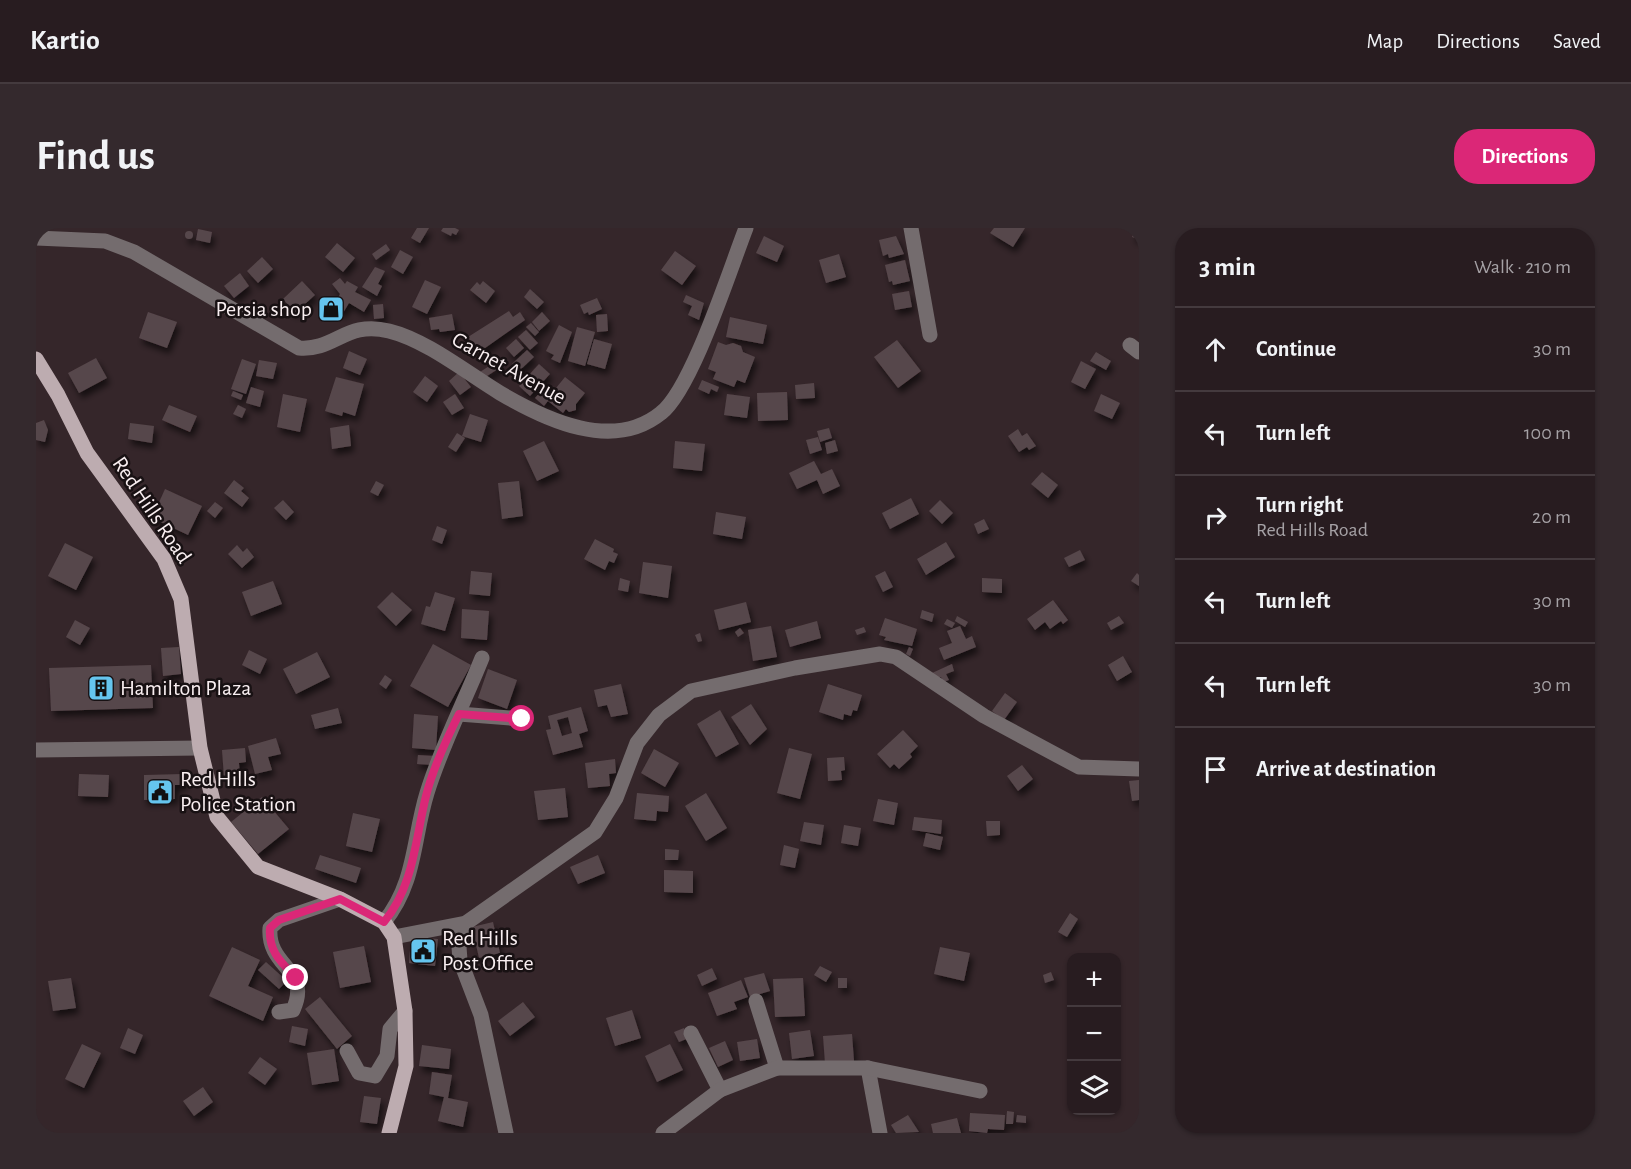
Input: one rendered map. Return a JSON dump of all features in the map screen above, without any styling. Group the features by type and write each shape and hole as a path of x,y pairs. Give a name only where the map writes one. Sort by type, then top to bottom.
{"main road":[{"name":"Red Hills Road","path":"36,359 58,395 87,453 164,559 181,599 200,748 217,817 235,842 258,867 340,899 384,922 394,937 405,1011 406,1066 389,1133"}],"street":[{"name":"Garnet Avenue","path":"36,238 105,241 134,252 299,348 311,349 368,327 391,331 412,340 504,395 559,422 612,433 637,426 662,413 683,387 746,228"},
{"path":"911,228 930,335"},
{"path":"394,937 466,923 596,832 616,798 637,742 659,715 691,692 795,668 880,654 896,657 984,716 1079,767 1139,769"},
{"path":"384,922 398,906 416,853 426,796 445,743 482,658"},
{"path":"459,714 522,719"},
{"path":"36,750 200,748"},
{"path":"279,1012 293,1010 299,998 296,978 273,953 269,940 270,928 279,920 340,899"},
{"path":"466,923 459,946 460,960 481,1015 506,1133"},
{"path":"756,1001 777,1068"},
{"path":"347,1051 358,1073 375,1076 387,1056 390,1029 405,1011"},
{"path":"691,1033 720,1089"},
{"path":"663,1133 720,1089 777,1068 867,1068 980,1091"},
{"path":"867,1068 880,1133"}],"building":[{"path":"417,228 429,228 420,243 411,238"},
{"path":"443,228 459,230 456,235 452,233 451,236 441,231"},
{"path":"994,228 1025,228 1013,247 990,233"},
{"path":"1136,228 1139,228 1139,239 1132,237"},
{"path":"198,229 212,232 210,243 196,240"},
{"path":"189,231 193,235 189,239 185,235"},
{"path":"764,236 784,246 777,262 756,253"},
{"path":"896,236 904,254 889,258 888,254 883,256 879,240"},
{"path":"337,243 355,258 343,272 325,257"},
{"path":"386,244 390,250 376,260 372,254"},
{"path":"400,250 413,257 403,274 391,267"},
{"path":"675,251 696,266 682,285 661,270"},
{"path":"839,254 846,277 826,283 819,260"},
{"path":"262,257 273,269 258,283 247,271"},
{"path":"905,260 910,281 893,285 892,281 889,282 885,265"},
{"path":"375,267 385,271 378,284 382,286 377,296 362,287"},
{"path":"240,273 249,286 234,298 224,286"},
{"path":"340,278 345,284 347,281 358,287 355,292 371,300 364,312 349,303 343,313 333,308 340,294 332,284"},
{"path":"425,280 441,287 427,314 412,307"},
{"path":"302,281 315,295 295,313 283,299"},
{"path":"483,281 495,291 486,303 470,290 477,282 480,285"},
{"path":"530,289 544,302 537,309 524,297"},
{"path":"909,291 912,307 895,310 892,294"},
{"path":"686,295 704,303 699,320 688,315 692,306 683,302"},
{"path":"597,298 602,309 589,315 588,312 584,314 580,305"},
{"path":"383,304 384,318 374,319 373,305"},
{"path":"509,311 513,317 520,312 525,320 478,353 468,337"},
{"path":"148,312 177,322 167,348 139,338"},
{"path":"542,312 550,321 539,331 532,322"},
{"path":"452,314 455,330 440,332 439,329 431,330 429,318"},
{"path":"607,314 608,331 597,332 596,315"},
{"path":"730,317 767,325 763,344 726,337"},
{"path":"531,323 539,332 535,336 526,327"},
{"path":"559,325 572,332 560,363 551,359 554,355 546,351"},
{"path":"577,327 595,332 585,366 568,361"},
{"path":"526,330 538,343 530,350 518,337"},
{"path":"516,339 524,348 514,357 506,348"},
{"path":"594,339 612,344 605,369 587,364"},
{"path":"897,340 921,371 898,388 874,357"},
{"path":"718,342 741,346 743,352 755,357 745,383 737,380 734,387 713,379 716,372 708,369"},
{"path":"527,350 534,357 519,371 512,364"},
{"path":"349,351 367,359 360,375 343,368"},
{"path":"1096,352 1111,361 1106,370 1090,361"},
{"path":"96,358 107,378 79,393 68,373"},
{"path":"242,359 256,364 246,394 231,389"},
{"path":"259,360 277,363 273,379 256,376"},
{"path":"497,361 501,367 484,378 480,372"},
{"path":"1081,361 1096,369 1085,389 1071,382"},
{"path":"539,364 550,374 530,396 519,386"},
{"path":"459,372 471,387 460,395 449,381"},
{"path":"425,376 438,386 427,402 413,392"},
{"path":"336,377 364,384 355,416 343,412 342,416 325,411"},
{"path":"565,377 585,393 576,404 576,410 569,412 566,409 563,413 548,401 544,406 535,398 545,387 552,393"},
{"path":"702,380 719,387 717,392 711,389 709,394 698,389"},
{"path":"814,383 815,398 796,399 795,385"},
{"path":"251,387 264,391 260,407 246,403"},
{"path":"233,391 243,395 241,400 231,396"},
{"path":"787,392 788,420 758,421 757,393"},
{"path":"283,394 307,399 300,432 277,427"},
{"path":"455,394 464,408 452,415 443,402"},
{"path":"727,394 750,397 747,418 724,415"},
{"path":"1101,394 1120,403 1112,419 1094,411"},
{"path":"169,405 197,416 190,432 162,420"},
{"path":"238,405 246,409 242,418 233,414"},
{"path":"470,414 488,420 481,442 462,436"},
{"path":"44,420 48,430 45,442 36,440 36,423"},
{"path":"130,423 154,426 152,443 128,439"},
{"path":"349,425 351,446 332,449 330,428"},
{"path":"829,428 832,438 820,442 817,431"},
{"path":"1018,429 1022,436 1027,433 1036,446 1029,450 1027,447 1019,452 1008,436"},
{"path":"457,433 465,438 456,452 448,447"},
{"path":"818,437 822,450 810,454 806,440"},
{"path":"835,440 838,451 827,454 825,443"},
{"path":"544,441 559,471 537,481 523,451"},
{"path":"675,441 705,444 702,471 673,468"},
{"path":"814,461 821,474 832,469 840,486 823,494 817,480 797,489 789,473"},
{"path":"1042,472 1058,485 1048,498 1031,484"},
{"path":"234,480 244,488 241,491 249,498 242,507 224,493"},
{"path":"376,481 384,485 378,496 370,492"},
{"path":"519,481 523,516 502,519 498,483"},
{"path":"165,489 202,506 188,535 152,518"},
{"path":"911,498 919,514 890,529 882,513"},
{"path":"283,500 294,512 286,520 274,508"},
{"path":"940,500 953,513 942,524 929,511"},
{"path":"215,502 223,508 215,518 207,511"},
{"path":"716,512 746,517 742,539 713,534"},
{"path":"984,519 989,529 978,534 974,524"},
{"path":"437,526 447,530 442,544 432,540"},
{"path":"595,539 614,549 613,552 618,554 614,563 609,561 605,570 584,559"},
{"path":"946,542 955,557 926,575 917,559"},
{"path":"65,543 93,557 76,590 48,576"},
{"path":"237,545 243,552 247,548 254,557 242,568 228,554"},
{"path":"1080,550 1085,560 1069,567 1064,558"},
{"path":"643,562 672,566 668,598 639,593"},
{"path":"471,571 492,573 490,596 469,594"},
{"path":"885,571 893,587 883,592 875,576"},
{"path":"1137,573 1139,575 1139,586 1131,581"},
{"path":"620,578 630,581 628,592 618,590"},
{"path":"982,578 1002,579 1002,593 982,592"},
{"path":"273,581 282,604 251,616 242,592"},
{"path":"392,592 412,610 396,626 377,607"},
{"path":"435,592 455,598 445,631 421,624 426,606 430,607"},
{"path":"1053,600 1068,620 1063,624 1061,621 1050,629 1045,622 1035,630 1027,619"},
{"path":"746,602 751,622 719,630 714,610"},
{"path":"462,609 489,611 487,640 461,638"},
{"path":"922,610 934,614 932,622 920,618"},
{"path":"957,616 968,622 965,627 955,621"},
{"path":"1119,616 1124,623 1111,630 1107,623"},
{"path":"885,618 917,629 912,646 884,640 886,637 879,635"},
{"path":"947,619 955,623 952,628 944,624"},
{"path":"75,620 90,628 80,645 66,637"},
{"path":"817,621 821,638 790,647 785,630"},
{"path":"771,626 777,657 753,661 748,630"},
{"path":"960,626 966,639 972,636 976,647 944,660 939,648 952,643 947,631"},
{"path":"864,627 866,632 857,635 855,630"},
{"path":"740,628 744,633 738,637 735,632"},
{"path":"700,633 702,641 698,642 695,635"},
{"path":"433,644 471,665 448,707 410,686"},
{"path":"179,647 181,674 163,676 161,648"},
{"path":"909,647 913,649 910,656 906,654"},
{"path":"249,650 267,659 260,674 242,665"},
{"path":"317,652 330,677 296,694 283,669"},
{"path":"1123,656 1132,672 1117,681 1108,665"},
{"path":"952,664 954,671 946,674 949,680 943,682 941,677 935,679 932,673"},
{"name":"Hamilton Plaza","path":"151,665 153,708 51,711 49,668"},
{"path":"488,669 517,680 507,709 478,698"},
{"path":"385,675 392,680 386,689 379,684"},
{"path":"621,684 628,714 611,717 607,705 598,707 594,690"},
{"path":"828,684 862,695 857,711 853,710 851,716 844,714 843,720 819,712"},
{"path":"1005,693 1017,702 1004,720 992,711"},
{"path":"751,704 767,729 750,745 731,717"},
{"path":"581,707 588,731 579,734 583,747 553,755 546,730 551,729 548,716","holes":["568,717 572,733 562,736 557,720"]},
{"path":"338,708 342,723 315,729 311,715"},
{"path":"720,710 739,744 716,757 697,724"},
{"path":"414,714 438,716 436,750 412,748"},
{"path":"903,730 918,746 910,754 912,757 899,769 894,764 890,768 877,754"},
{"path":"276,738 281,754 268,757 272,770 255,774 248,746"},
{"path":"245,748 246,762 239,763 240,777 224,777 222,750"},
{"path":"789,748 812,754 800,799 777,793"},
{"path":"654,749 679,763 665,787 641,773"},
{"path":"418,755 434,756 433,765 417,764"},
{"path":"844,757 845,770 841,771 842,780 828,781 827,758"},
{"path":"615,759 616,773 609,774 610,786 588,788 585,763"},
{"path":"1022,765 1033,779 1018,791 1007,776"},
{"path":"79,774 109,775 108,797 78,796"},
{"name":"Red Hills Police Station","path":"184,774 184,785 175,785 175,799 144,800 144,775"},
{"path":"1139,780 1139,800 1132,801 1129,781"},
{"path":"565,788 568,817 538,820 534,791"},
{"path":"637,793 669,796 668,812 657,811 656,821 634,819"},
{"path":"706,793 727,828 706,841 685,806"},
{"path":"262,797 289,829 258,854 231,822"},
{"path":"878,799 898,803 894,825 873,821"},
{"path":"353,813 380,819 372,852 346,846"},
{"path":"914,817 942,820 941,834 912,830"},
{"path":"986,821 1000,821 1000,835 987,836"},
{"path":"804,822 824,825 821,845 800,841"},
{"path":"844,825 861,828 858,846 841,843"},
{"path":"926,833 943,837 940,850 923,846"},
{"path":"784,845 799,849 795,868 780,865"},
{"path":"665,849 679,850 678,860 665,860"},
{"path":"320,855 361,868 356,883 315,869"},
{"path":"598,855 605,873 578,884 570,867"},
{"path":"664,870 693,871 693,893 664,892"},
{"path":"1070,913 1078,919 1067,937 1058,932"},
{"path":"493,922 500,953 479,958 472,927"},
{"name":"Red Hills Post Office","path":"411,937 438,939 435,966 409,963"},
{"path":"364,946 371,982 340,988 333,952"},
{"path":"232,947 260,960 248,986 273,997 263,1021 209,996"},
{"path":"940,947 970,953 964,981 934,974"},
{"path":"266,962 287,981 279,989 258,970"},
{"path":"820,966 832,972 826,982 814,975"},
{"path":"712,968 717,979 702,986 697,975"},
{"path":"1051,972 1054,980 1045,983 1043,975"},
{"path":"764,973 770,991 750,997 744,978"},
{"path":"71,978 76,1008 53,1011 48,981"},
{"path":"803,978 805,1016 775,1017 773,979"},
{"path":"838,978 847,978 847,988 838,988"},
{"path":"741,980 748,997 734,1002 737,1009 717,1016 708,993"},
{"path":"320,997 352,1036 337,1049 305,1009"},
{"path":"523,1002 535,1017 510,1036 498,1021"},
{"path":"632,1010 641,1038 615,1046 606,1018"},
{"path":"292,1026 308,1029 305,1046 289,1042"},
{"path":"128,1028 143,1035 135,1054 120,1048"},
{"path":"684,1028 689,1038 679,1042 674,1032"},
{"path":"810,1030 814,1056 792,1059 789,1033"},
{"path":"852,1034 854,1061 825,1063 823,1036"},
{"path":"757,1039 760,1058 740,1061 737,1042"},
{"path":"725,1041 733,1060 718,1067 709,1048"},
{"path":"82,1044 101,1053 84,1088 65,1079"},
{"path":"670,1044 683,1070 657,1082 645,1056"},
{"path":"422,1045 451,1049 449,1069 419,1066"},
{"path":"334,1049 339,1081 312,1085 307,1053"},
{"path":"260,1057 277,1069 265,1085 248,1073"},
{"path":"432,1072 452,1075 448,1098 468,1102 463,1127 438,1121 444,1097 429,1094"},
{"path":"203,1087 213,1102 194,1116 183,1101"},
{"path":"364,1096 381,1098 377,1124 360,1122"},
{"path":"1007,1111 1014,1112 1013,1124 1006,1124"},
{"path":"970,1113 1005,1115 1004,1130 988,1129 987,1133 969,1131"},
{"path":"908,1115 919,1132 896,1133 891,1125"},
{"path":"1017,1115 1026,1116 1026,1123 1016,1122"},
{"path":"957,1118 961,1133 933,1133 931,1124"}],"place":[{"name":"Persia shop","path":"331,309"},
{"name":"Hamilton Plaza","path":"101,688"},
{"name":"Red Hills Police Station","path":"160,792"},
{"name":"Red Hills Post Office","path":"423,951"}],"route":[{"path":"296,978 273,953 269,940 270,928 279,920 340,899 384,922 398,906 416,853 426,796 445,743 459,714 522,719"}]}
